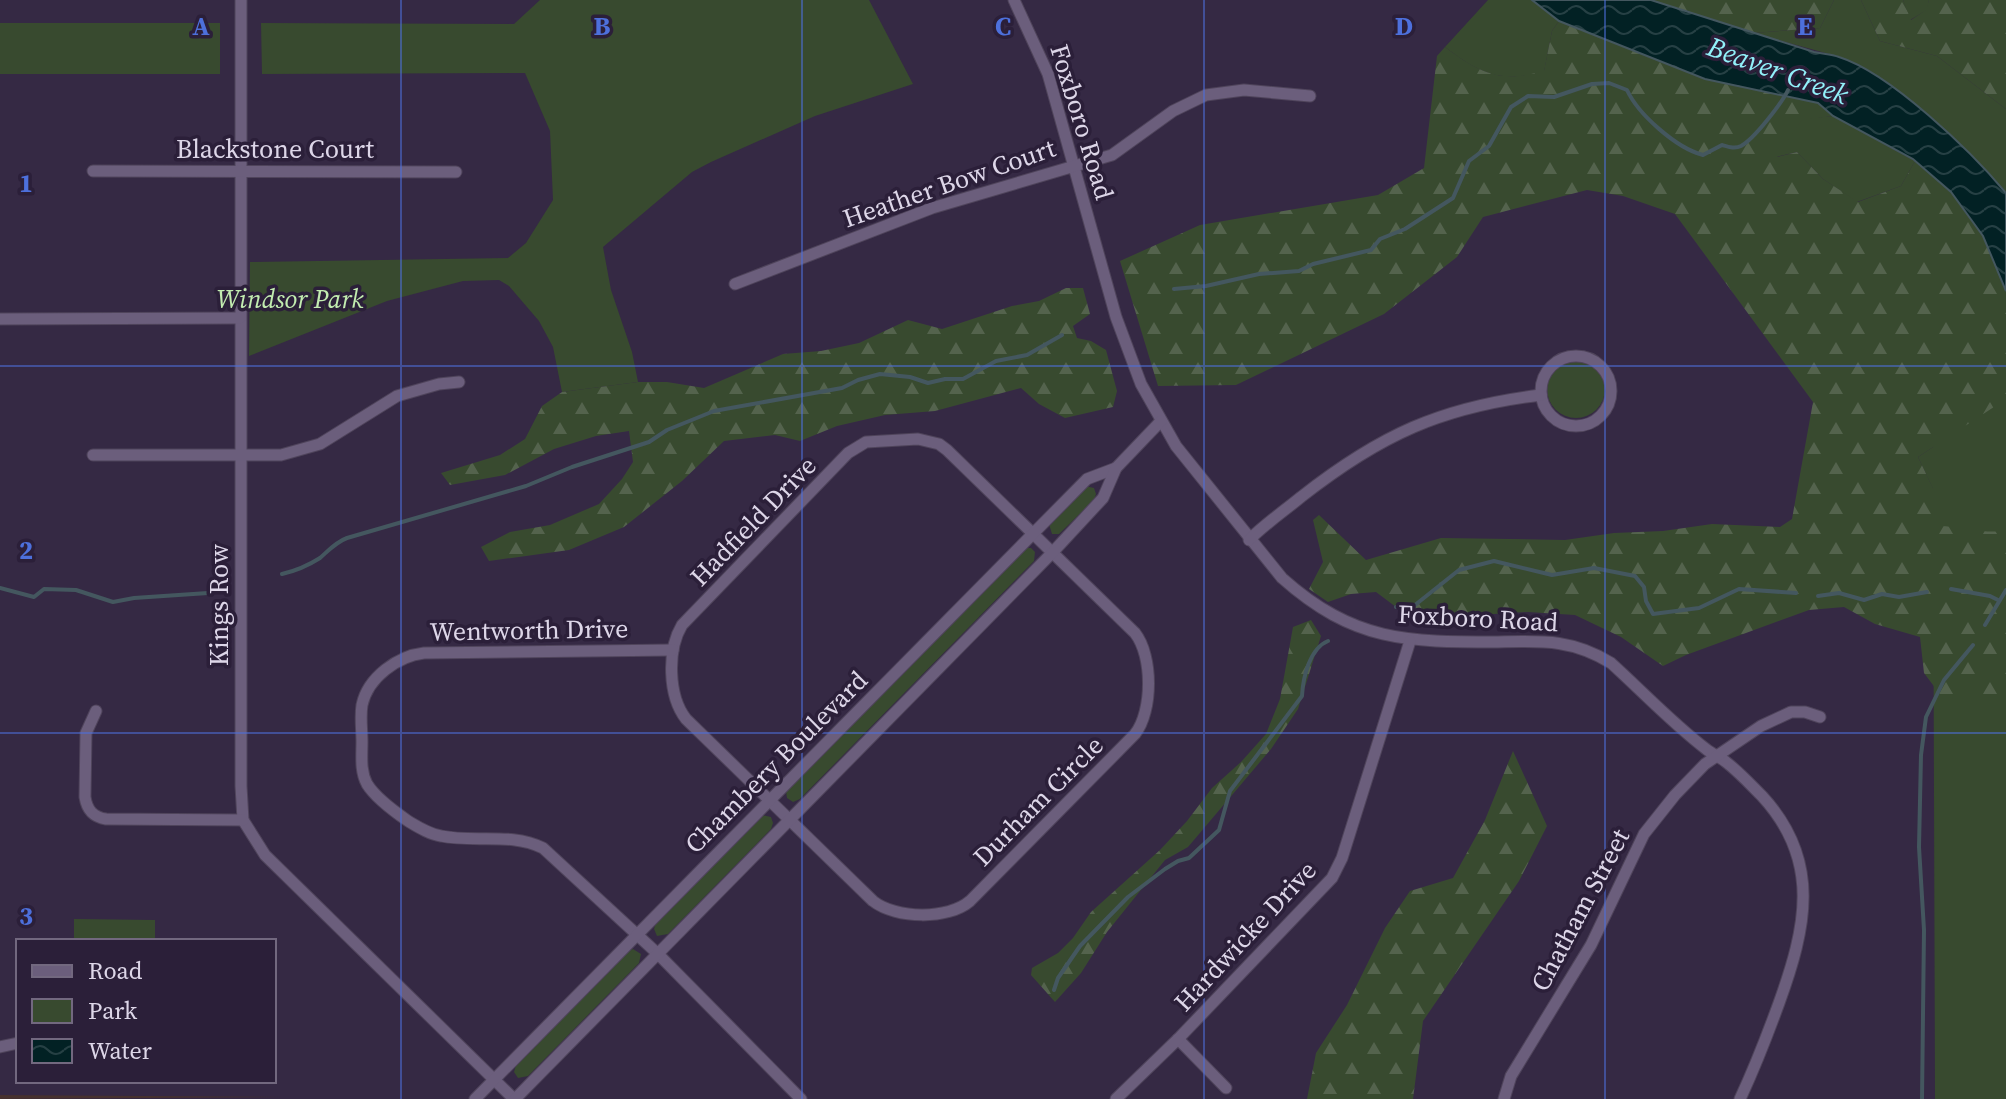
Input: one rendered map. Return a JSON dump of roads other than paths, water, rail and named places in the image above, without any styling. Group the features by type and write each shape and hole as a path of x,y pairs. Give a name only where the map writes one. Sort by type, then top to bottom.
{"street":[{"name":"Kings Row","path":"241,0 243,820 265,855 515,1099"},
{"name":"Foxboro Road","path":"1014,0 1048,74 1127,349 1161,421 1196,472 1282,578 1323,611 1369,632 1410,641 1545,641 1578,646 1611,663 1747,782 1776,815 1796,855 1804,900 1803,921 1795,959 1757,1063 1740,1099"},
{"name":"Heather Bow Court","path":"735,284 898,220 1073,164 1112,155 1173,111 1206,95 1244,90 1310,96"},
{"name":"Blackstone Court","path":"93,171 456,172"},
{"path":"0,319 240,318"},
{"path":"1566,357 1585,357 1594,361 1608,375 1611,385 1604,413 1590,424 1581,426 1571,426 1554,419 1543,404 1541,395 1544,376 1549,368 1566,357"},
{"path":"93,455 281,455 301,451 339,433 397,396 428,386 459,382"},
{"path":"1249,540 1338,468 1387,438 1451,412 1541,395"},
{"name":"Chambery Boulevard","path":"515,1099 1052,553 1103,498 1116,468 1161,421"},
{"name":"Hadfield Drive","path":"789,820 679,710 673,690 673,650 682,625 848,453 866,442 918,439 939,444 1052,553"},
{"name":"Chambery Boulevard","path":"475,1099 1032,533 1087,479 1116,468"},
{"name":"Durham Circle","path":"789,820 882,908 902,913 952,912 970,901 1135,734 1142,726 1147,705 1147,662 1141,641 1052,553"},
{"name":"Hardwicke Drive","path":"1116,1099 1178,1039 1332,878 1342,858 1410,641"},
{"name":"Wentworth Drive","path":"658,954 543,848 519,840 440,836 406,820 367,783 362,761 362,707 366,694 386,670 413,654 673,650"},
{"path":"96,711 86,733 85,797 86,805 96,816 106,819 243,820"},
{"name":"Chatham Street","path":"1504,1099 1511,1076 1591,945 1644,834 1691,777 1761,726 1791,712 1820,717"},
{"path":"658,954 801,1099"},
{"path":"1178,1039 1226,1088"},
{"path":"0,1057 10,1045"}],"water":[{"name":"Beaver Creek","path":"1532,0 1651,0 1814,52 1839,57 1882,79 1951,136 2006,193 2006,291 1983,236 1951,192 1913,159 1833,116 1818,103 1705,79 1559,21"}],"waterway":[{"name":"Beaver Creek","path":"1174,289 1206,286 1259,274 1299,271 1313,264 1371,250 1380,239 1405,229 1453,198 1469,161 1489,146 1511,107 1528,96 1554,97 1592,84 1609,83 1627,90 1640,109 1670,138 1703,155 1722,145 1736,147 1747,142 1788,90"},
{"path":"282,574 316,561 347,538 526,486 649,442 667,430 714,411 842,388 880,374 910,377 928,383 963,379 996,361 1027,355 1062,335"},
{"path":"1396,607 1415,605 1459,570 1494,561 1552,575 1594,568 1635,576 1644,587 1646,601 1653,614 1699,608 1739,589 1796,593"},
{"path":"0,588 34,597 44,589 76,590 113,602 208,593"},
{"path":"1951,589 1998,600"},
{"path":"1985,625 2006,590"},
{"path":"1818,596 1839,593 1864,600 1882,594 1899,597 1927,592"},
{"path":"1054,990 1058,978 1080,946 1128,897 1165,869 1189,858 1219,830 1230,791 1302,696 1312,656 1328,641"},
{"path":"1922,1099 1924,930 1919,847 1921,755 1926,717 1944,680 1973,645"}],"park label":[{"name":"Windsor Park","path":"290,299"}]}
